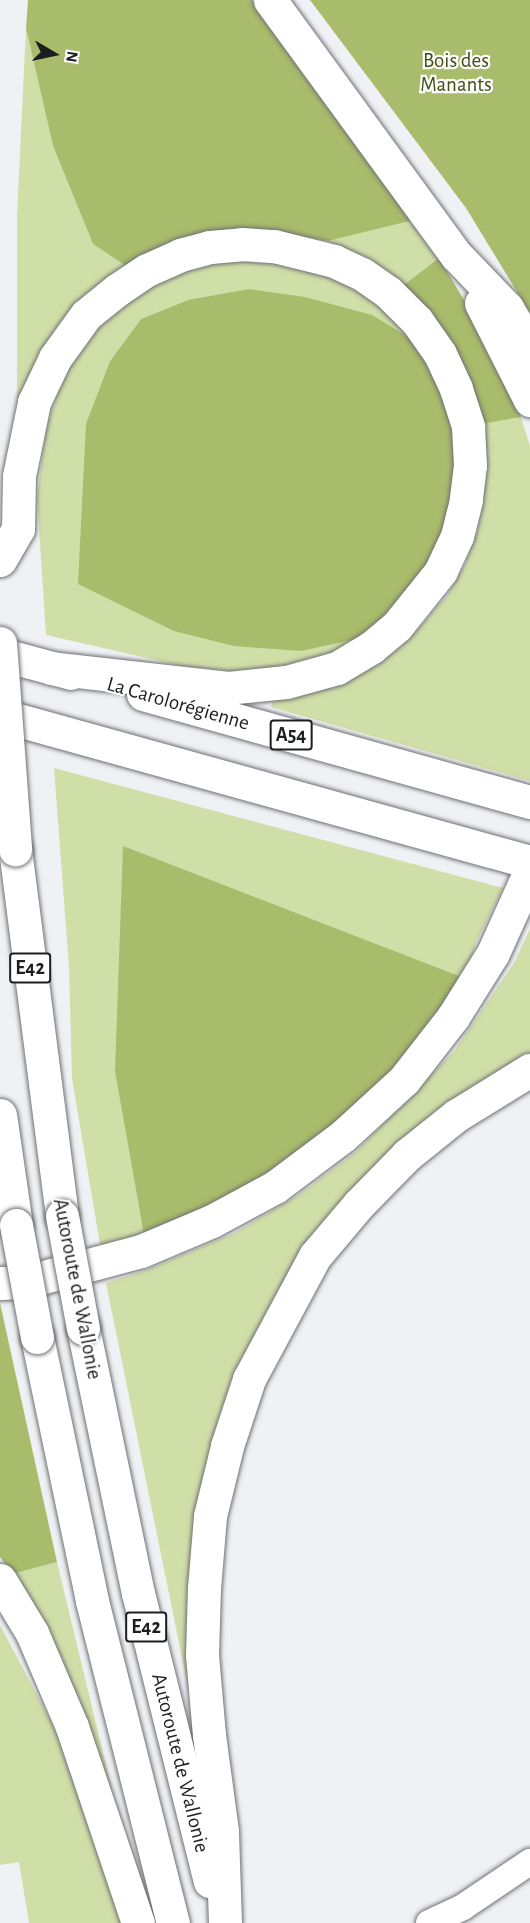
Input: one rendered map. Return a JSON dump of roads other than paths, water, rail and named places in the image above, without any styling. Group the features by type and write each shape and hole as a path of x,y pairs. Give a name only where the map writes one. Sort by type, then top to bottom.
{"highway":[{"path":"270,0 456,255 507,308 530,347"},
{"path":"0,560 18,529 19,476 34,402 55,358 86,315 147,270 180,255 210,247 242,244 274,246 304,252 334,261 362,274 388,292 417,321 440,354 456,389 468,427 470,465 466,500 457,536 441,571 397,626 372,647 337,668 286,681 228,688 51,668"},
{"path":"456,255 530,400"},
{"name":"Autoroute de Wallonie","path":"0,643 15,849 62,1216 138,1593 179,1765 224,1923"},
{"name":"La Carolorégienne","path":"0,654 530,802"},
{"path":"0,715 530,862"},
{"path":"0,1282 24,1282 141,1251 212,1221 275,1187 343,1136 404,1080 453,1017 493,953 530,872"},
{"path":"224,1923 222,1831 208,1735 202,1654 204,1588 210,1516 227,1446 249,1379 315,1256 359,1204 407,1155 457,1115 530,1070"},
{"name":"E42","path":"0,1115 16,1225 37,1337 92,1601 173,1923"},
{"path":"0,1580 32,1633 72,1727 138,1923"}],"street":[{"path":"429,1923 463,1907 530,1862"}],"park label":[{"name":"Bois des Manants","path":"456,73"}]}
